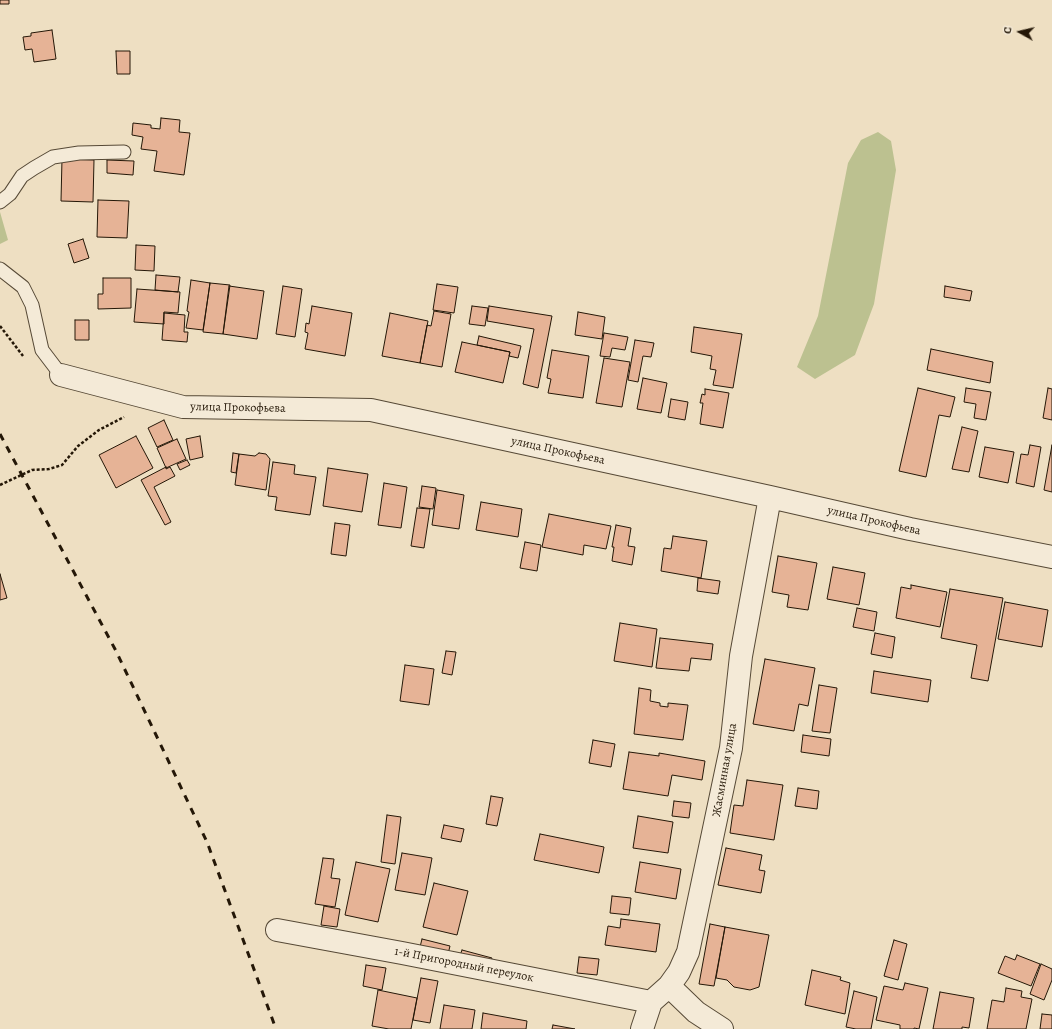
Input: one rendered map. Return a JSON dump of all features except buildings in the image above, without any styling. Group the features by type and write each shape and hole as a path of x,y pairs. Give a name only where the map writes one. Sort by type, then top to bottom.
{"street":[{"name":"улица Прокофьева","path":"61,375 183,408 371,410 910,529 1052,557"},
{"name":"Жасминная улица","path":"642,1029 651,1002 669,986 680,972 688,952 731,748 741,656 770,497"},
{"name":"1-й Пригородный переулок","path":"276,930 651,1002"},
{"path":"669,986 696,1012 722,1029"}],"lane":[{"path":"0,202 10,194 22,176 53,157 79,153 124,152"},
{"path":"0,269 24,287 32,306 42,350 61,375"}],"path":[{"path":"0,485 32,470 50,469 62,465 78,446 99,430 127,415"}],"green space":[{"path":"878,132 891,141 896,170 874,304 855,355 815,379 797,367 818,316 848,163 861,140"},
{"path":"0,212 8,240 0,244"}],"railway":[{"path":"0,434 116,651 207,842 276,1029"}]}
